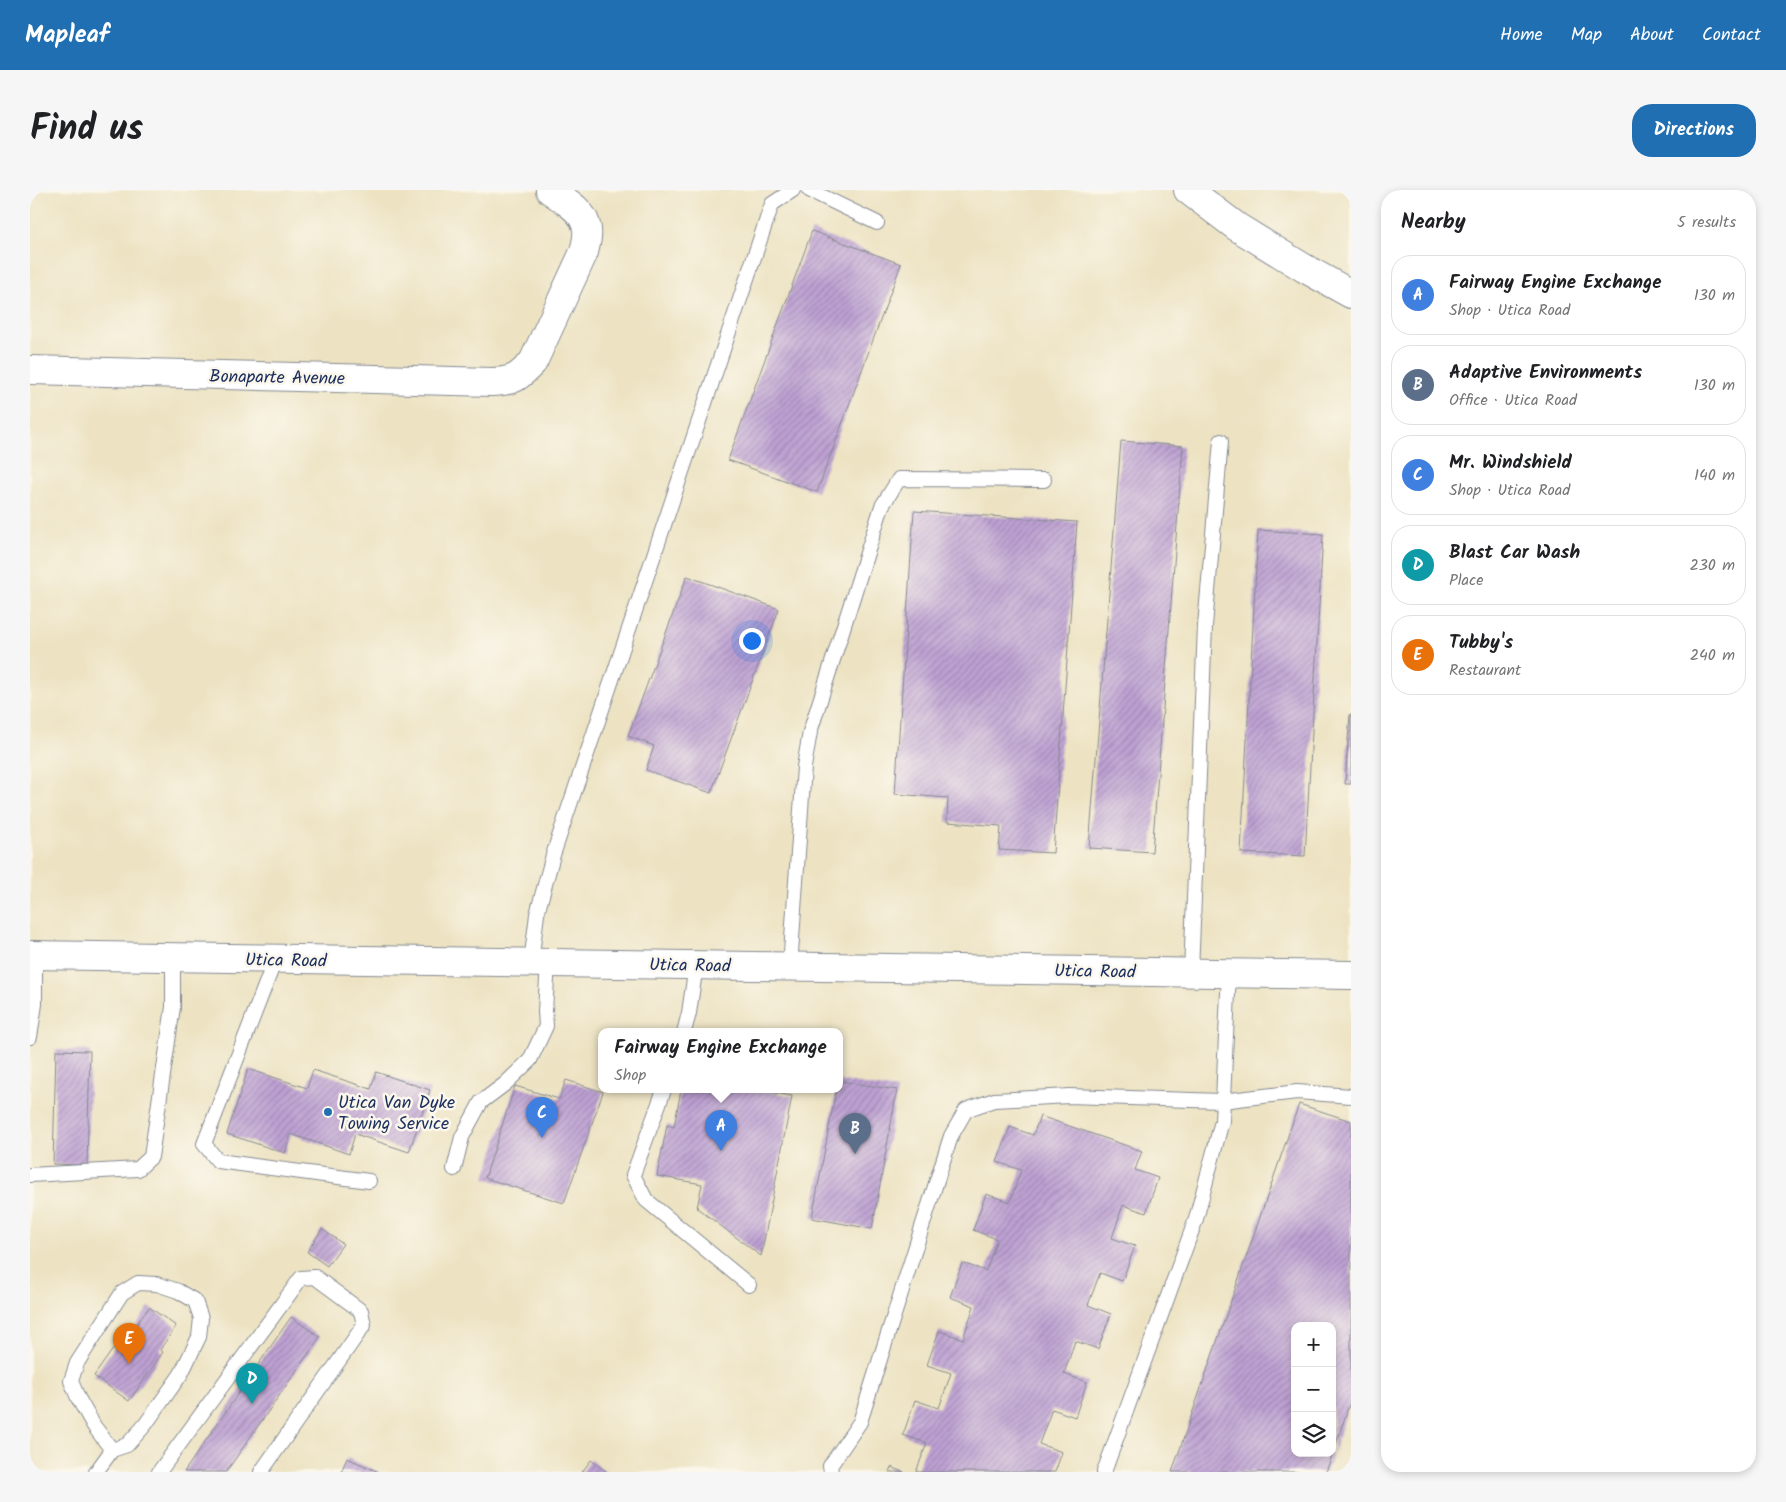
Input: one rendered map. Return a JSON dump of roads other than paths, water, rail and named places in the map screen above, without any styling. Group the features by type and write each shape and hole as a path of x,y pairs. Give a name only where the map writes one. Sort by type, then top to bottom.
{"street":[{"name":"Bonaparte Avenue","path":"30,370 509,381 522,374 533,362 584,252 587,237 586,225 579,213 550,190"},
{"path":"1188,190 1237,227 1351,294"},
{"name":"Utica Road","path":"32,956 1351,975"}],"lane":[{"path":"454,1170 462,1137 481,1102 505,1084 530,1060 546,1026 539,963 537,914 553,855 772,204 793,190"},
{"path":"809,190 877,223"},
{"path":"1191,972 1205,626 1221,441"},
{"path":"790,967 804,767 810,732 882,506 899,479 1044,480"},
{"path":"30,1037 35,1004 32,956"},
{"path":"30,1176 138,1169 150,1157 173,1007 173,958"},
{"path":"275,960 204,1144 218,1161 369,1181"},
{"path":"685,1028 696,965"},
{"path":"1104,1472 1196,1220 1222,1121 1228,972"},
{"path":"831,1472 830,1466 860,1422 951,1136 966,1110 994,1100 1069,1096 1222,1101 1297,1092 1351,1096"},
{"path":"663,1093 633,1175 646,1200 749,1285"},
{"path":"159,1472 301,1278 315,1277 362,1312 364,1325 261,1472"},
{"path":"96,1472 112,1450 127,1445 145,1425 181,1374 199,1337 201,1318 194,1301 178,1291 157,1284 138,1283 122,1293 77,1363 71,1381 78,1398 94,1426 112,1450"}],"place":[{"name":"Utica Van Dyke Towing Service","path":"328,1112"},
{"name":"Mr. Windshield","path":"542,1138"},
{"name":"Fairway Engine Exchange","path":"721,1151"},
{"name":"Adaptive Environments","path":"855,1154"},
{"name":"Tubby's","path":"129,1364"},
{"name":"Blast Car Wash","path":"252,1404"}]}
